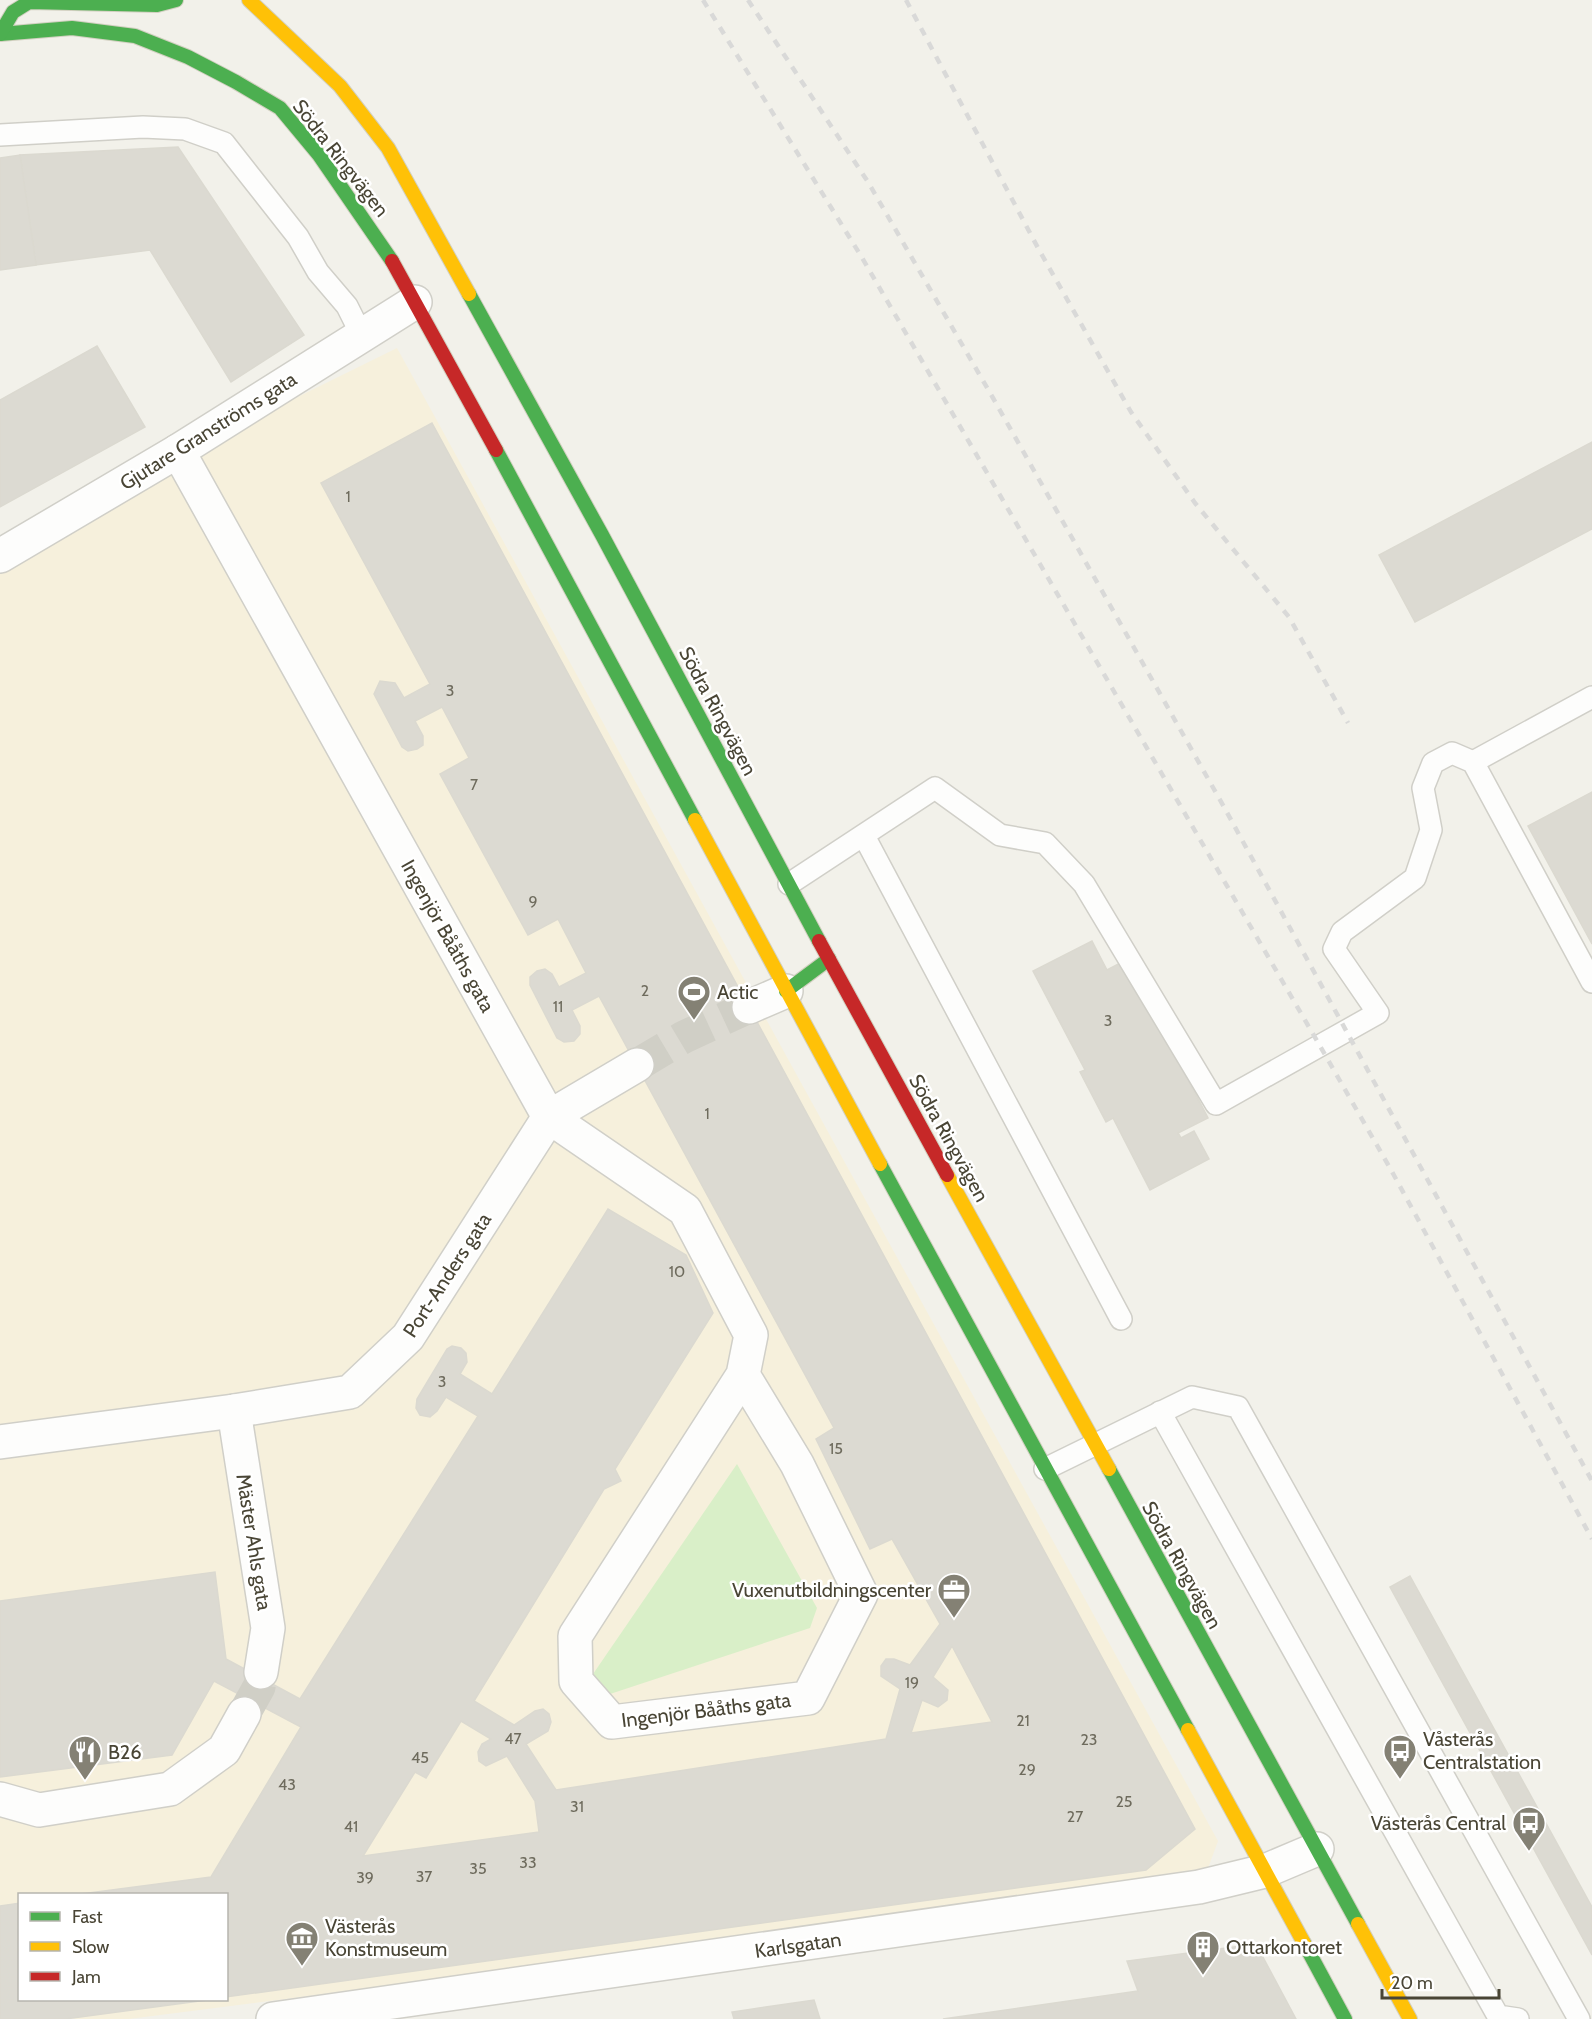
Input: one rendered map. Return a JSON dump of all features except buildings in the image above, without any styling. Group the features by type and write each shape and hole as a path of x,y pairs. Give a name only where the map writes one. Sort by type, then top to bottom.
{"main road":[{"path":"0,34 13,12 29,2 157,5 176,0"},
{"name":"Södra Ringvägen","path":"249,0 340,86 381,139 454,277 1410,2019"},
{"name":"Södra Ringvägen","path":"0,34 72,28 135,36 227,77 280,108 319,155 384,247 419,299 786,991 1345,2019"},
{"path":"786,991 829,959"}],"street":[{"name":"Gjutare Granströms gata","path":"0,556 178,451 419,299"},
{"name":"Ingenjör Bååths gata","path":"178,451 549,1117 685,1210 751,1335 743,1375 575,1636 576,1681 612,1722 808,1698 861,1594 797,1464 743,1375"},
{"path":"749,1007 786,991"},
{"name":"Port-Anders gata","path":"0,1442 234,1411 350,1392 408,1337 549,1117 637,1065"},
{"name":"Mäster Ahls gata","path":"234,1411 268,1628 261,1672"},
{"path":"0,1798 39,1810 170,1789 224,1750 244,1714"},
{"name":"Karlsgatan","path":"273,2019 1199,1887 1265,1871 1317,1850"}],"lane":[{"path":"0,135 143,127 185,129 224,143 298,237 318,272 347,306 362,336"},
{"path":"1473,762 1592,697"},
{"path":"789,884 935,788 1000,835 1045,843 1084,884 1216,1104 1378,1013 1334,949 1342,932 1415,878 1431,831 1423,788 1432,763 1452,753 1473,762 1592,982"},
{"path":"864,836 1121,1319"},
{"path":"1045,1469 1093,1443 1192,1397 1238,1407 1579,2019"},
{"path":"1160,1412 1498,2016 1518,2019"}],"shaded area":[{"path":"397,348 1218,1841 1203,1882 129,2019 0,2019 0,544"}],"green space":[{"path":"737,1464 817,1608 810,1628 607,1695 593,1674"}],"tunnel":[{"path":"637,1065 684,1037 749,1007"},
{"path":"244,1714 259,1687 261,1672"}],"railway":[{"path":"703,0 861,256 1320,1046 1390,1168 1592,1539"},
{"path":"748,0 868,182 993,398 1224,807 1592,1481"},
{"path":"906,0 1038,248 1131,412 1195,503 1289,617 1348,723"}],"traffic: fast":[{"path":"0,34 13,12 29,2 157,5 176,0"},
{"path":"0,34 72,28 135,36 188,57 236,82 280,108 319,155 392,261"},
{"path":"469,294 602,535 819,941"},
{"path":"496,450 695,820"},
{"path":"786,991 829,959"},
{"path":"880,1164 1188,1730"},
{"path":"1109,1469 1358,1924"},
{"path":"1304,1943 1345,2019"}],"traffic: slow":[{"path":"249,0 340,86 388,148 469,294"},
{"path":"695,820 880,1164"},
{"path":"947,1175 1109,1469"},
{"path":"1188,1730 1304,1943"},
{"path":"1358,1924 1410,2019"}],"traffic: jam":[{"path":"392,261 496,450"},
{"path":"819,941 947,1175"}],"place":[{"name":"Actic","path":"694,1021"},
{"name":"Vuxenutbildningscenter","path":"954,1619"},
{"name":"Våsterås Centralstation","path":"1400,1780"},
{"name":"B26","path":"85,1781"},
{"name":"Västerås Central","path":"1529,1852"},
{"name":"Västerås Konstmuseum","path":"302,1967"},
{"name":"Ottarkontoret","path":"1203,1976"}]}
